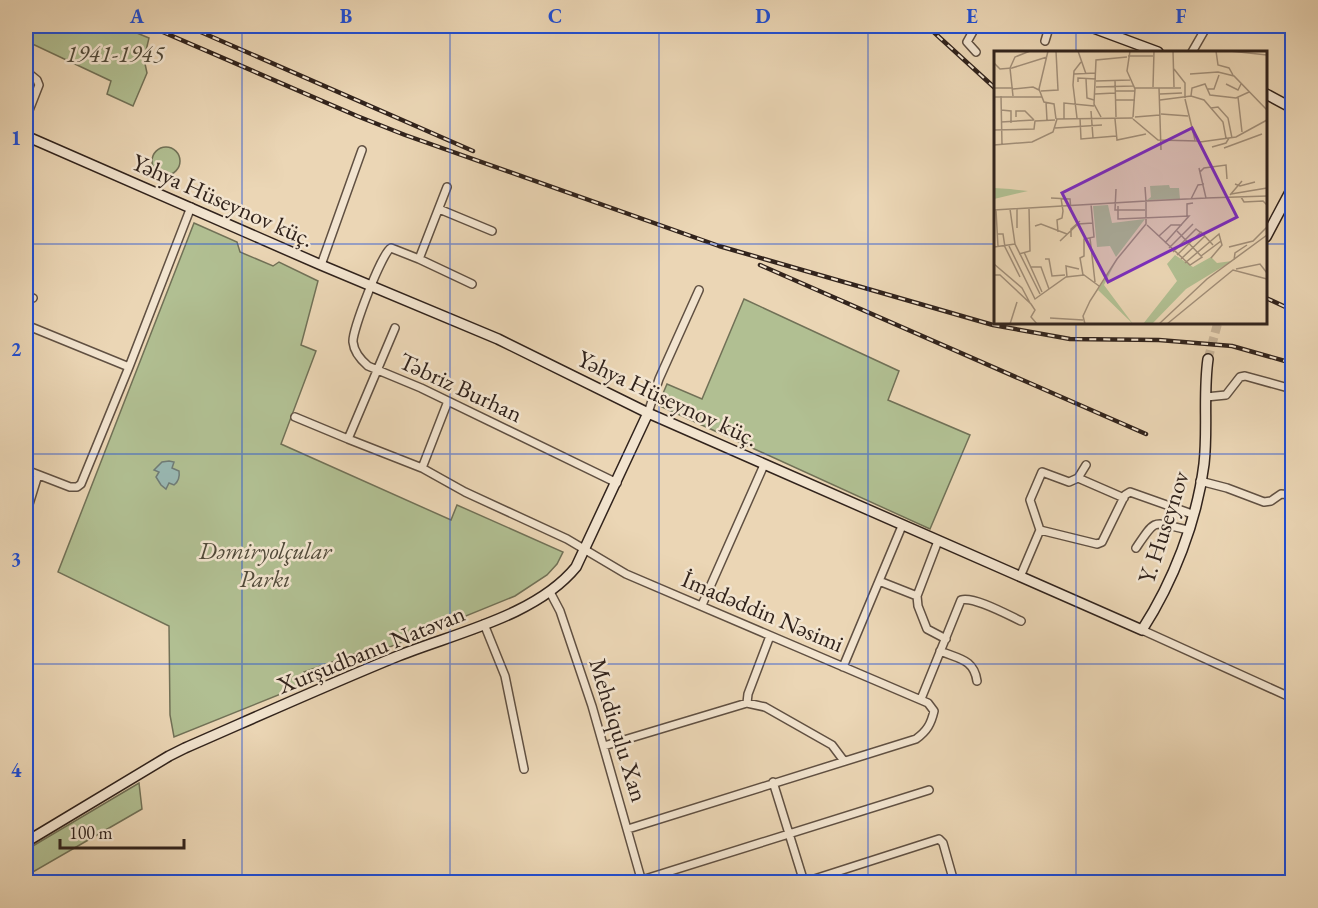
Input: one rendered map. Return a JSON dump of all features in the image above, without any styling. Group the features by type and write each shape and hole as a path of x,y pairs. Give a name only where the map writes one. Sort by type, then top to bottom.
{"main road":[{"path":"1088,26 1142,49"},
{"path":"1267,95 1293,108"},
{"name":"Yəhya Hüseynov küç.","path":"26,136 321,265 498,339 764,465 1142,630"},
{"path":"1267,235 1293,188"},
{"name":"Y. Huseynov","path":"1142,630 1157,607 1188,530 1192,514 1205,447 1208,359"},
{"name":"Xurşudbanu Natəvan","path":"26,842 184,748 400,655 484,624 550,592 576,567 648,412"}],"street":[{"path":"976,26 967,42 976,52"},
{"path":"1045,26 1048,31 1045,41"},
{"path":"1193,51 1207,26"},
{"path":"26,71 37,80 39,85 26,118"},
{"path":"321,265 362,150"},
{"path":"447,188 419,259 472,284"},
{"path":"26,470 70,487 77,487 81,484 191,207"},
{"path":"439,209 492,231"},
{"name":"Təbriz Burhan","path":"419,259 391,248 388,249 371,286 353,341 362,360 378,370 448,401 616,483"},
{"path":"648,412 659,379 699,290"},
{"path":"26,325 129,367"},
{"path":"348,439 395,328"},
{"path":"1206,397 1226,394 1240,376 1293,389"},
{"path":"422,468 448,401"},
{"name":"İmadəddin Nəsimi","path":"295,417 422,468 465,492 567,539 584,551 626,573 921,699 928,703 934,711 926,733 916,739 844,761"},
{"path":"702,605 764,465"},
{"path":"1020,578 1040,530 1030,500 1042,472 1069,482 1078,478 1086,465"},
{"path":"26,514 38,475"},
{"path":"1078,478 1124,498"},
{"path":"1200,481 1268,502 1281,494 1293,495"},
{"path":"1040,530 1097,544 1101,542 1124,498 1130,492 1192,514"},
{"path":"1136,548 1151,525 1157,523 1188,530"},
{"path":"843,667 902,526"},
{"path":"938,542 917,596 918,606 927,629 946,639"},
{"path":"879,581 917,596"},
{"name":"Mehdiqulu Xan","path":"550,592 560,610 604,746 642,881"},
{"path":"921,699 961,600 966,599 1021,621"},
{"path":"484,624 505,676 524,769"},
{"name":"Yəhya Hüseynov küç.","path":"1142,630 1293,698"},
{"path":"747,703 748,694 770,636"},
{"path":"940,651 970,663 976,669 977,681"},
{"path":"604,746 747,703 765,707 832,745 844,761 628,829"},
{"path":"773,783 805,882 939,839 943,843 954,882"},
{"path":"642,881 929,790"}],"green space":[{"name":"1941-1945","path":"26,26 120,26 149,38 144,59 147,73 133,106 107,94 111,81 26,41"},
{"path":"166,147 176,151 180,161 176,171 166,175 156,171 152,161 156,151"},
{"name":"Dəmiryolçular Parkı","path":"194,223 237,242 240,252 273,266 279,262 318,281 301,345 316,351 281,444 451,520 457,505 563,552 557,564 547,575 515,596 375,653 360,652 304,672 308,683 174,737 170,715 169,626 58,572"},
{"path":"744,299 899,371 888,400 970,435 930,529 658,405 667,384 702,399"},
{"path":"139,783 142,809 26,876 26,850"}],"water":[{"path":"162,462 174,462 172,468 179,471 179,477 174,485 169,483 166,489 156,477 159,472 154,470"}],"tunnel":[{"path":"1208,359 1217,324"}],"railway":[{"path":"149,26 405,135 719,246 993,325 1070,339 1159,340 1232,346 1292,363"},
{"path":"187,26 473,151"},
{"path":"927,26 994,87"},
{"path":"760,265 1146,434"},
{"path":"1267,298 1292,310"}]}
